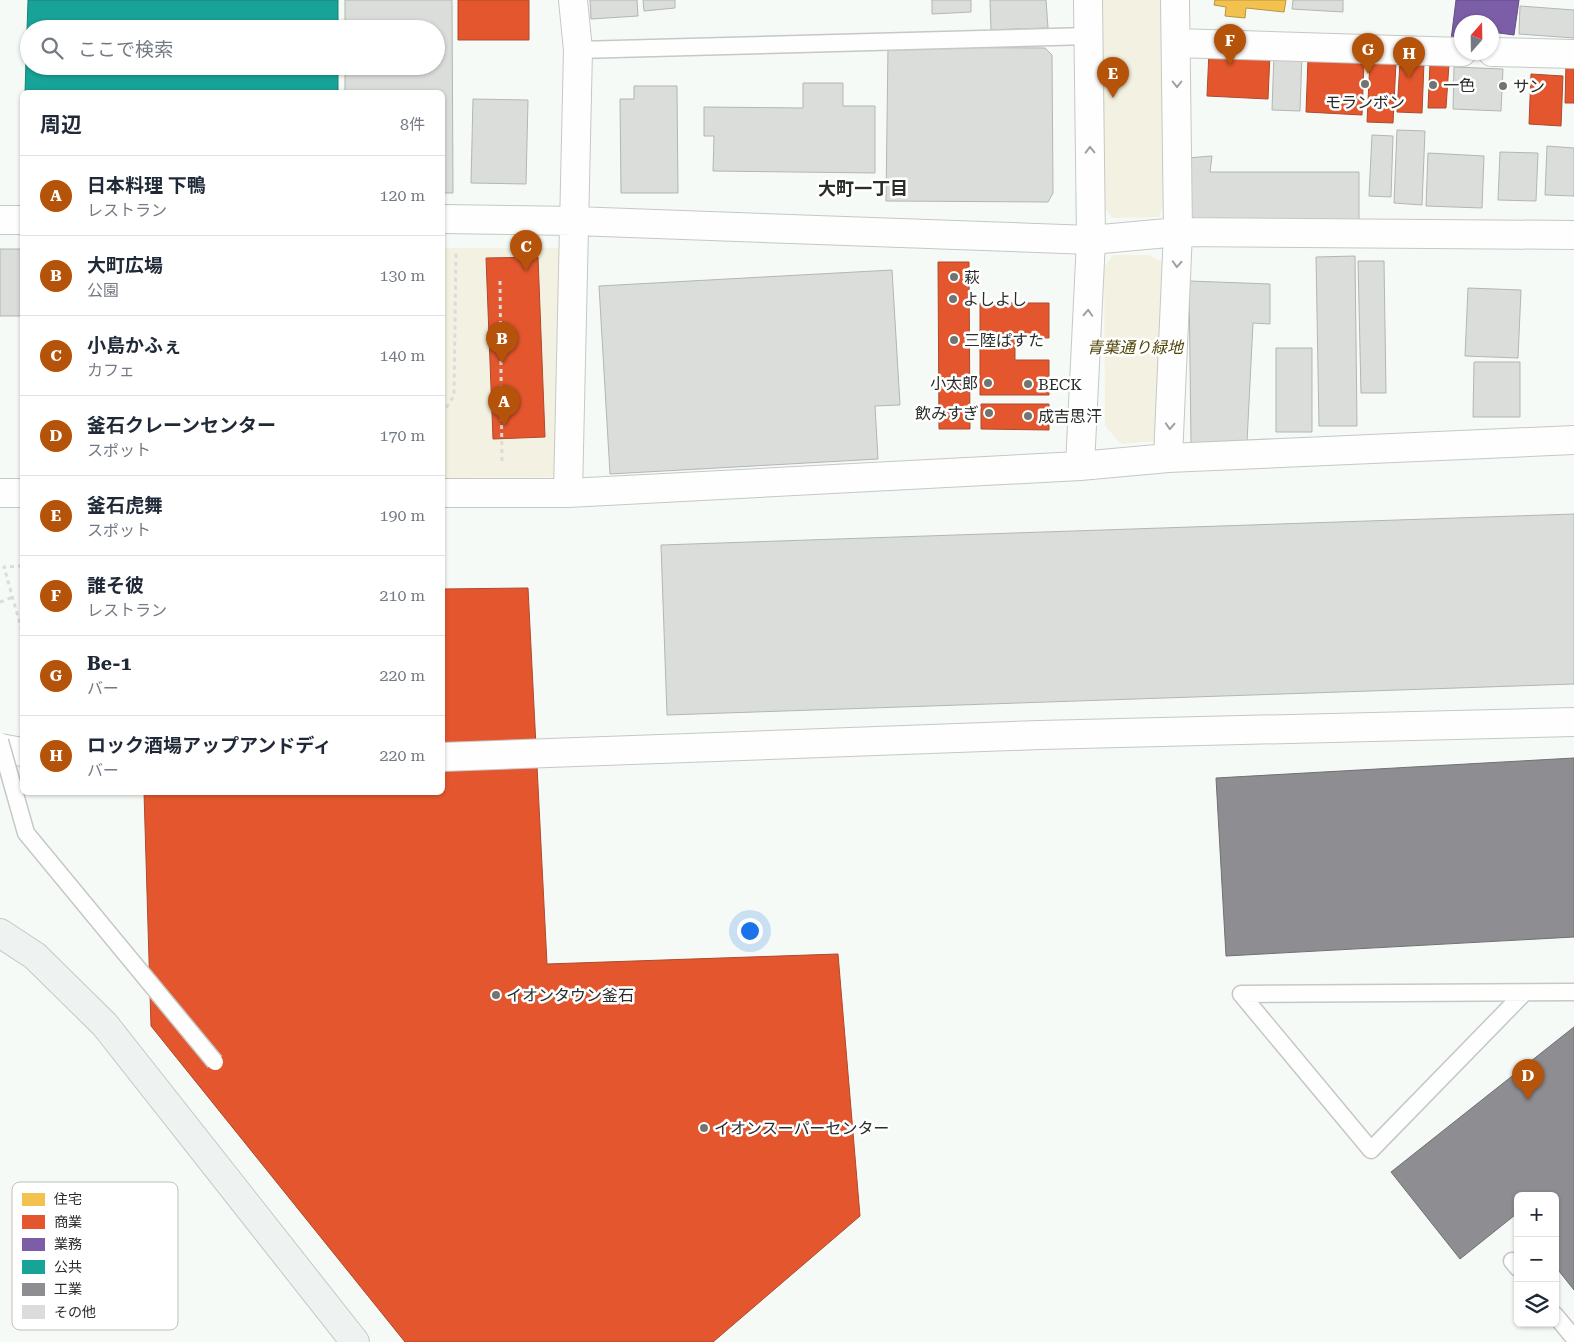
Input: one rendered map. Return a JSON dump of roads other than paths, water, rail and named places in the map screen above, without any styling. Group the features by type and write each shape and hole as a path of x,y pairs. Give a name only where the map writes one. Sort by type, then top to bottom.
{"street":[{"path":"568,493 576,221 578,50 574,0"},
{"path":"1080,466 1092,240 1088,0"},
{"path":"1168,458 1178,232 1175,0"},
{"path":"1177,43 1454,52"},
{"path":"1499,52 1574,54"},
{"path":"450,219 576,221 1092,240 1178,232 1574,235"},
{"path":"0,220 20,220"},
{"path":"445,493 568,493 1080,466 1168,458 1574,440"},
{"path":"0,493 20,493"},
{"path":"445,757 1040,735 1574,722"},
{"path":"0,748 20,752"},
{"path":"0,934 35,956 105,1025 355,1342"}],"lane":[{"path":"578,50 1089,36"},
{"path":"0,741 26,833 215,1062"},
{"path":"1524,992 1371,1150 1241,994 1524,992 1574,992"},
{"path":"1559,1320 1574,1338"}],"place":[{"name":"誰そ彼","path":"1230,65"},
{"name":"Be-1","path":"1368,74"},
{"name":"ロック酒場アップアンドディ","path":"1409,78"},
{"name":"モランボン","path":"1365,84"},
{"name":"一色","path":"1433,85"},
{"name":"サン","path":"1503,86"},
{"name":"釜石虎舞","path":"1113,98"},
{"name":"小島かふぇ","path":"526,271"},
{"name":"萩","path":"954,277"},
{"name":"よしよし","path":"953,299"},
{"name":"三陸ぱすた","path":"954,340"},
{"name":"大町広場","path":"502,363"},
{"name":"小太郎","path":"988,383"},
{"name":"BECK","path":"1028,384"},
{"name":"飲みすぎ","path":"989,413"},
{"name":"成吉思汗","path":"1028,416"},
{"name":"日本料理 下鴨","path":"504,426"},
{"name":"イオンタウン釜石","path":"496,995"},
{"name":"釜石クレーンセンター","path":"1528,1100"},
{"name":"イオンスーパーセンター","path":"704,1128"}],"district":[{"name":"大町一丁目","path":"863,189"}],"park label":[{"name":"青葉通り緑地","path":"1135,347"}]}
